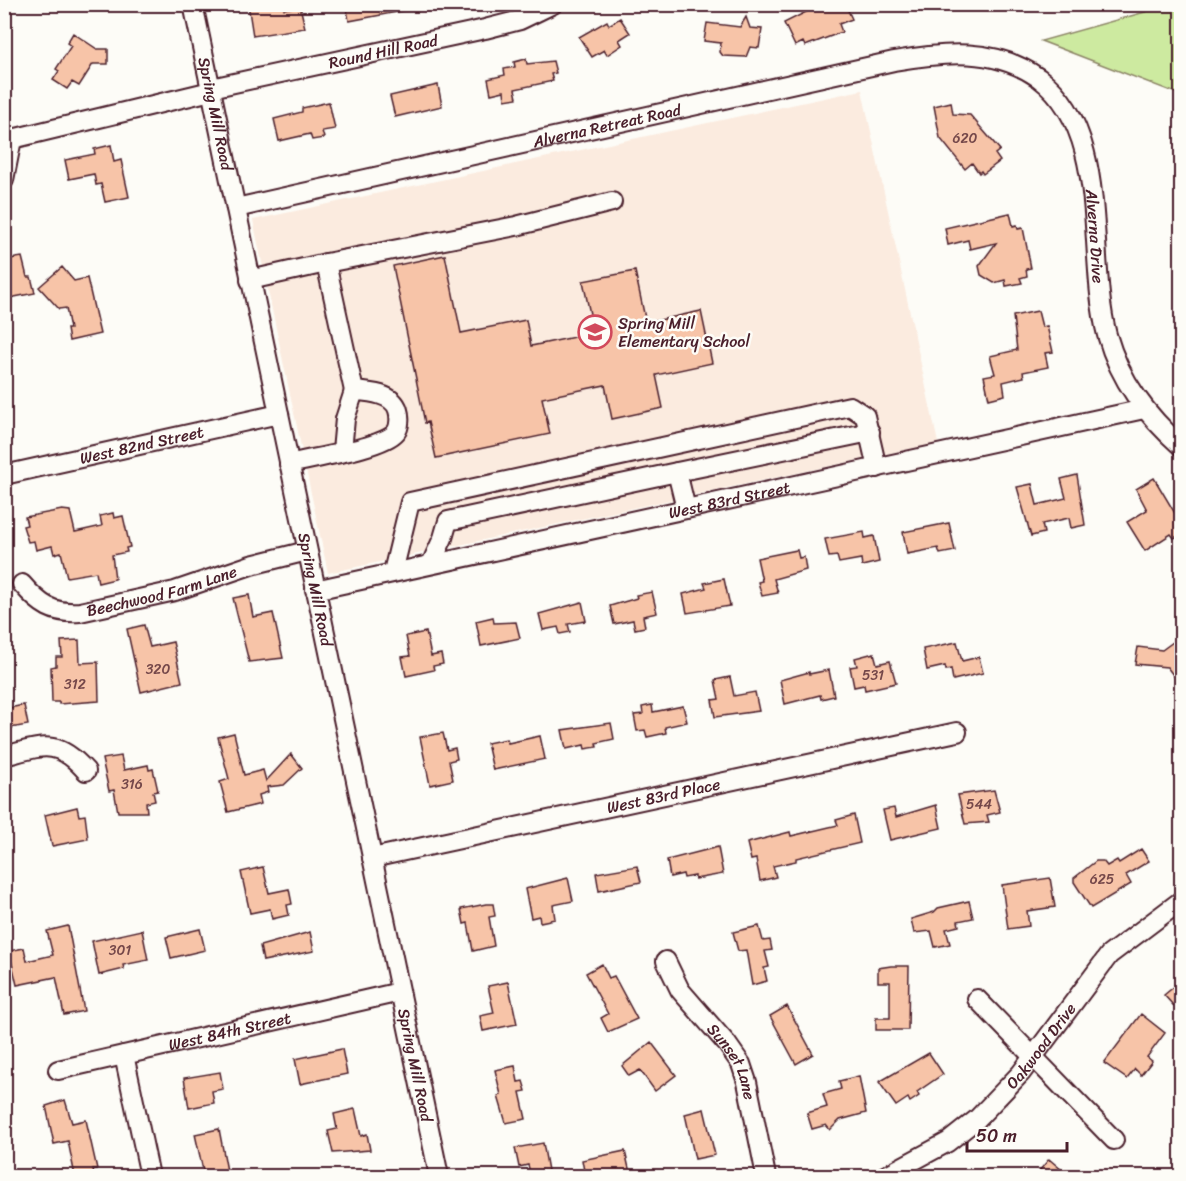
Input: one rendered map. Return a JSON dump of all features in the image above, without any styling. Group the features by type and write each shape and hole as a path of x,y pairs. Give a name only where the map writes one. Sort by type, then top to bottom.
{"street":[{"name":"Spring Mill Road","path":"193,4 439,1176"},
{"name":"Round Hill Road","path":"4,180 12,139 211,90 485,29 520,20 553,4"},
{"name":"Alverna Retreat Road","path":"236,208 894,61 939,55 980,55"},
{"name":"Alverna Drive","path":"980,55 1012,63 1034,75 1061,100 1078,126 1086,156 1104,321 1121,371 1144,409 1182,447"},
{"path":"250,280 516,226 612,202"},
{"path":"326,263 354,391 345,419 342,451"},
{"path":"289,464 378,445 396,432 399,421 397,407 389,398 354,391"},
{"path":"393,572 410,502 850,406 865,416 877,468"},
{"name":"West 83rd Street","path":"315,590 1144,409"},
{"name":"West 82nd Street","path":"4,475 279,414"},
{"path":"431,564 448,521 870,432"},
{"path":"677,472 686,509"},
{"path":"443,538 467,556"},
{"name":"Beechwood Farm Lane","path":"22,584 45,607 64,613 80,612 175,591 251,566 307,551"},
{"name":"West 83rd Place","path":"372,858 957,732"},
{"path":"4,756 36,747 53,746 74,757 86,771"},
{"name":"Oakwood Drive","path":"885,1176 939,1147 977,1119 1006,1091 1109,955 1182,900"},
{"name":"Sunset Lane","path":"666,961 685,997 727,1044 741,1064 747,1082 766,1176"},
{"name":"West 84th Street","path":"58,1070 400,992"},
{"path":"977,999 1114,1140"},
{"path":"124,1055 150,1176"}],"shaded area":[{"name":"Spring Mill Elementary School","path":"862,90 938,443 328,573 253,220"}],"green space":[{"path":"1170,5 1181,5 1181,95 1041,41"}],"building":[{"path":"248,4 283,4 284,9 300,6 305,28 253,36"},
{"path":"346,4 408,4 408,10 349,21"},
{"path":"822,4 845,4 852,19 839,24 842,32 805,46 803,42 795,46 784,23"},
{"path":"746,17 750,28 762,29 759,48 750,47 746,57 723,56 720,52 721,43 704,41 707,23 740,27"},
{"path":"620,18 630,33 619,40 622,45 607,55 604,50 592,57 579,37 607,21 609,25"},
{"path":"73,33 97,49 108,49 108,64 93,64 79,86 72,82 67,89 53,80 59,71 56,69 71,46 67,43"},
{"path":"526,59 527,64 553,61 556,73 551,74 553,81 515,89 517,98 505,100 504,91 491,94 488,79 505,75 504,69 515,67 514,62"},
{"path":"438,85 442,106 395,117 390,96"},
{"path":"329,102 335,129 322,131 324,138 312,140 310,134 279,141 274,119 302,112 302,108"},
{"path":"951,102 953,114 970,115 1000,150 995,154 1000,161 983,174 981,171 979,173 972,163 965,169 940,138 934,106"},
{"path":"111,145 114,162 121,160 129,197 105,202 101,184 96,185 94,174 69,179 65,160 95,154 94,149"},
{"path":"1010,213 1013,226 1017,225 1018,229 1023,228 1031,268 1026,269 1027,276 1020,278 1022,283 1006,286 1005,280 994,283 981,275 979,266 996,243 970,249 968,240 948,245 945,228"},
{"path":"445,255 461,333 526,320 531,346 594,333 583,281 635,271 646,323 701,311 712,363 656,375 663,408 612,419 605,385 542,398 550,434 436,458 428,422 425,423 393,266"},
{"path":"22,257 27,277 31,277 35,293 4,299 4,260"},
{"path":"62,267 74,281 87,278 100,334 69,341 67,329 70,329 66,308 59,309 39,287"},
{"path":"1038,311 1042,327 1047,326 1053,352 1045,353 1048,367 1023,372 1024,377 1003,382 1005,395 989,399 984,376 995,374 990,356 1017,350 1013,316"},
{"path":"1077,475 1085,525 1071,528 1069,518 1042,524 1044,533 1031,536 1017,487 1032,484 1037,505 1066,498 1061,479"},
{"path":"1154,478 1182,525 1182,534 1174,538 1171,534 1145,551 1127,522 1147,510 1136,489"},
{"path":"62,510 70,511 75,532 102,526 100,516 113,513 114,518 123,516 130,547 126,548 127,552 112,555 115,579 98,583 96,572 67,577 61,552 54,554 52,546 36,550 34,541 28,542 23,526 27,525 25,517"},
{"path":"949,523 955,551 940,554 938,548 907,554 903,532"},
{"path":"864,532 865,538 874,536 879,562 862,566 861,559 839,563 837,556 829,557 825,539"},
{"path":"797,550 799,558 804,557 806,570 774,579 778,593 762,596 758,582 762,581 757,558"},
{"path":"724,579 730,606 687,613 683,594 706,588 704,583"},
{"path":"652,592 657,613 643,616 645,627 635,629 633,620 614,624 610,606 637,598 636,595"},
{"path":"249,595 253,617 273,613 283,658 249,662 233,598"},
{"path":"582,602 586,621 568,624 570,632 560,634 558,627 543,630 539,614"},
{"path":"493,617 494,623 516,622 520,638 481,646 476,621"},
{"path":"144,625 150,647 173,642 182,682 141,692 127,629"},
{"path":"426,632 431,656 441,654 443,664 433,666 434,670 406,676 402,657 410,656 406,636"},
{"path":"79,640 80,663 98,662 99,701 59,704 59,702 52,702 51,667 56,666 56,657 62,657 61,641"},
{"path":"957,642 962,661 979,657 983,673 953,680 951,669 946,670 945,666 927,670 923,649"},
{"path":"1173,642 1182,654 1182,687 1167,667 1135,664 1138,647 1162,650"},
{"path":"874,653 877,664 890,661 896,683 865,690 864,685 854,687 850,667 857,666 855,658"},
{"path":"829,670 834,696 821,699 820,695 785,704 780,680 809,672 809,674"},
{"path":"730,677 734,696 755,692 759,711 715,717 712,700 719,699 715,680"},
{"path":"24,705 28,725 4,729 4,709"},
{"path":"652,705 653,712 683,706 687,722 665,727 666,733 647,737 645,730 637,731 634,715 643,714 642,707"},
{"path":"611,723 614,739 596,743 597,747 585,749 584,745 566,749 562,730"},
{"path":"234,733 244,775 263,770 266,781 291,754 302,768 284,785 267,787 268,792 259,795 261,804 228,812 220,782 229,779 218,737"},
{"path":"443,733 447,750 455,748 457,759 449,761 453,780 430,785 420,737"},
{"path":"540,736 545,759 493,770 487,743 507,739 508,743"},
{"path":"121,756 124,770 148,765 149,770 153,769 158,791 153,792 155,801 146,803 147,812 118,812 114,790 109,791 102,759"},
{"path":"994,790 1000,812 987,815 989,822 965,824 958,795"},
{"path":"936,805 941,828 890,840 883,810 894,808 896,817"},
{"path":"77,807 79,816 85,815 88,839 52,846 45,815"},
{"path":"854,815 860,843 796,858 796,861 773,866 776,877 760,881 756,859 751,860 747,843 790,832 791,836 838,825 836,820"},
{"path":"718,847 723,874 695,879 695,876 684,878 683,874 670,877 667,860"},
{"path":"1141,849 1149,861 1126,875 1131,884 1091,908 1074,882 1074,878 1096,861 1103,861 1107,866 1117,860 1119,863"},
{"path":"637,866 641,882 599,891 596,873"},
{"path":"263,867 269,893 289,889 292,904 287,905 289,915 272,919 270,909 250,913 241,872"},
{"path":"568,878 573,901 553,905 555,919 540,922 539,916 531,918 525,889"},
{"path":"1050,878 1055,907 1027,911 1029,926 1008,929 1002,885"},
{"path":"969,901 973,918 958,921 959,926 946,929 950,944 935,947 931,931 914,933 911,919 934,912 938,908"},
{"path":"493,904 495,916 489,917 494,946 473,951 468,923 464,924 461,909"},
{"path":"68,926 84,1011 64,1015 56,977 17,985 9,951 24,948 27,961 53,955 47,931"},
{"path":"759,926 763,941 770,940 772,950 765,951 769,967 764,968 767,981 752,985 746,950 738,951 733,932"},
{"path":"200,929 205,950 171,958 166,937"},
{"path":"142,930 148,960 123,965 124,969 99,975 92,941"},
{"path":"310,932 314,951 263,961 260,946"},
{"path":"602,964 609,978 614,976 637,1019 608,1032 601,1018 608,1014 586,973"},
{"path":"909,966 908,1030 876,1030 876,1018 890,1018 890,982 878,982 878,968"},
{"path":"1182,980 1182,1015 1164,995"},
{"path":"508,982 517,1024 483,1031 480,1016 494,1013 488,986"},
{"path":"787,1006 813,1054 796,1064 770,1016"},
{"path":"1141,1014 1165,1033 1147,1057 1152,1061 1141,1075 1135,1069 1127,1079 1104,1063"},
{"path":"651,1042 676,1075 655,1091 640,1070 629,1076 622,1066"},
{"path":"342,1049 347,1074 300,1084 295,1059"},
{"path":"929,1053 943,1074 917,1092 919,1096 910,1102 908,1098 896,1106 879,1082"},
{"path":"515,1066 518,1082 523,1081 526,1091 520,1092 526,1119 506,1123 498,1096 501,1095 495,1070"},
{"path":"220,1072 223,1089 212,1091 214,1103 189,1108 184,1078"},
{"path":"859,1076 866,1113 840,1120 830,1130 826,1125 812,1129 807,1113 827,1107 823,1094 841,1089 839,1081"},
{"path":"65,1100 72,1123 86,1120 97,1169 93,1169 94,1176 75,1176 68,1141 54,1144 46,1106"},
{"path":"355,1109 361,1136 367,1134 370,1150 333,1153 328,1131 337,1129 334,1114"},
{"path":"704,1109 715,1155 695,1159 685,1114"},
{"path":"219,1129 227,1171 204,1175 195,1134"},
{"path":"543,1143 549,1176 531,1176 528,1165 519,1167 515,1148"},
{"path":"625,1151 630,1173 614,1176 612,1174 585,1176 582,1160"},
{"path":"1049,1159 1069,1176 1035,1176"}],"place":[{"name":"Spring Mill Elementary School","path":"595,332"}]}
